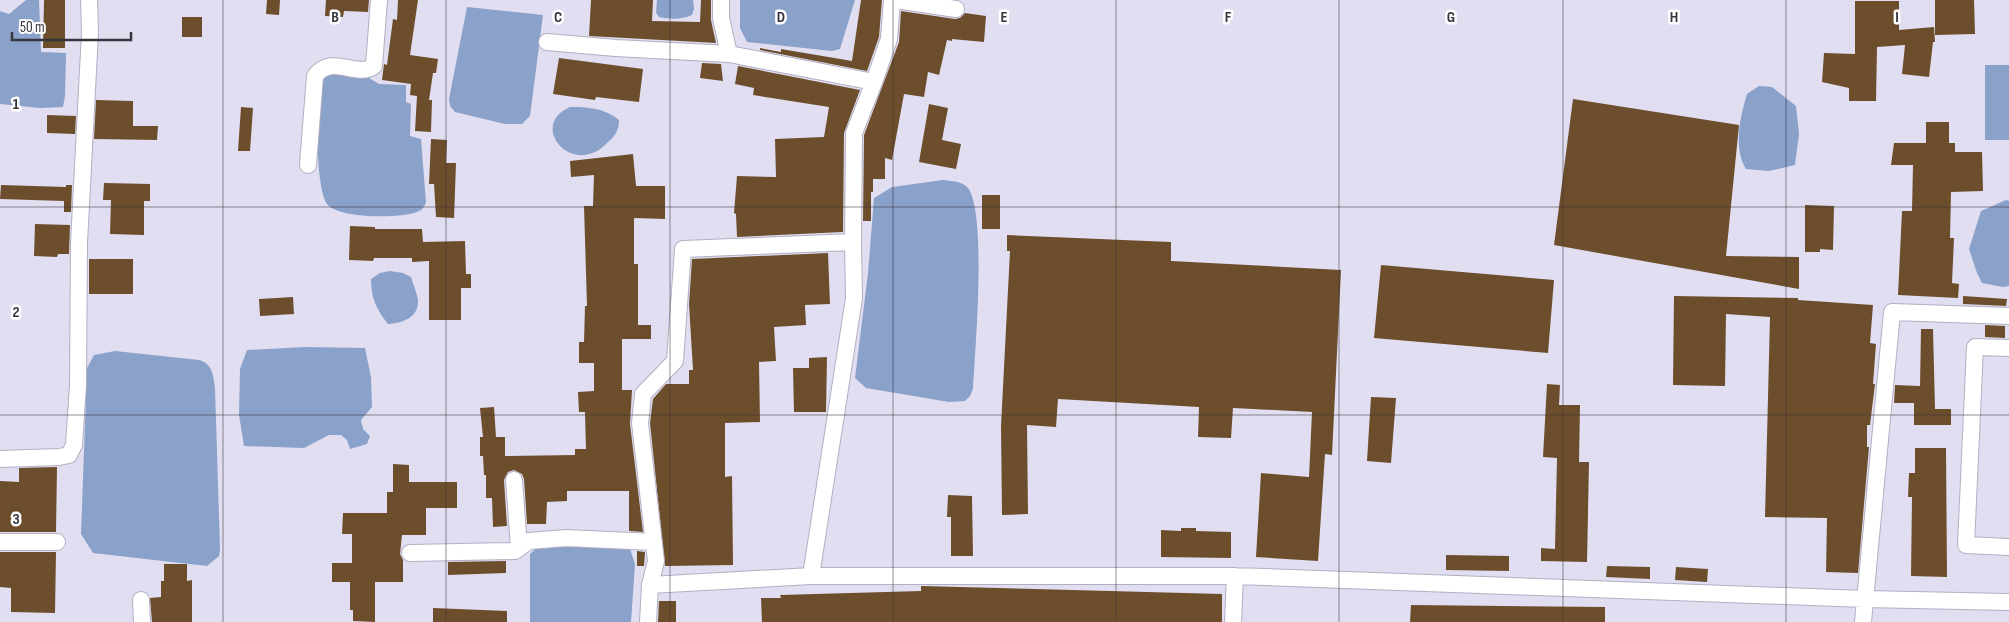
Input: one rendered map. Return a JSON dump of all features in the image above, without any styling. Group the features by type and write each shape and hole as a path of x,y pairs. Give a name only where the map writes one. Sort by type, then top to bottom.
{"street":[{"path":"0,459 69,455 74,444 78,385 79,243 90,32 89,0"},
{"path":"308,165 315,76 320,69 330,66 367,69 374,66 379,0"},
{"path":"721,0 721,18 729,54"},
{"path":"811,576 854,298 854,132 889,39 894,0 956,9"},
{"path":"547,42 729,54 874,82"},
{"path":"648,622 650,585 656,561 640,423 643,394 675,361 683,249 853,242"},
{"path":"1863,622 1892,312 2009,316"},
{"path":"2009,348 1975,347 1966,545 2009,547"},
{"path":"514,480 519,548"},
{"path":"410,553 515,551 529,541 566,538 653,542"},
{"path":"0,542 58,542"},
{"path":"650,585 811,576 1235,576 1864,599 2009,602"},
{"path":"1233,622 1235,576"},
{"path":"141,600 142,622"}],"water":[{"path":"26,0 39,0 41,52 66,53 63,107 40,108 0,104 0,11 9,14"},
{"path":"657,0 693,0 694,9 692,15 671,19 659,17 656,13"},
{"path":"740,0 855,0 840,49 832,51 747,42 740,28"},
{"path":"467,7 543,15 530,116 522,124 505,124 455,112 450,106 449,99"},
{"path":"1985,65 2009,65 2009,140 1985,140"},
{"path":"341,72 359,72 379,84 406,85 406,102 411,104 410,136 421,139 426,203 422,209 411,214 372,216 344,213 333,209 327,204 323,193 318,160 320,102 325,76"},
{"path":"1759,86 1772,87 1796,106 1799,134 1795,165 1769,171 1746,169 1742,161 1739,132 1742,112 1747,94"},
{"path":"570,107 596,109 614,116 619,120 615,134 605,145 592,153 579,155 568,152 559,145 554,135 553,125 558,115"},
{"path":"943,180 960,183 968,188 974,203 977,225 978,284 973,389 965,401 949,402 866,388 855,378 868,273 874,198 892,187"},
{"path":"2006,200 2009,201 2009,286 2003,287 1982,283 1969,249 1981,211"},
{"path":"390,271 403,273 411,277 416,291 418,306 413,315 404,321 388,324 375,303 371,279 380,273"},
{"path":"305,347 365,348 371,377 372,407 361,420 363,429 370,436 367,444 350,449 347,440 341,435 329,435 304,448 244,446 239,415 240,369 247,350"},
{"path":"115,351 199,360 207,364 212,371 215,388 220,549 219,556 207,566 93,553 81,534 87,368 94,355"},
{"path":"542,543 624,547 630,549 635,564 631,622 530,622 530,554"}],"building":[{"path":"44,0 65,0 65,48 43,48"},
{"path":"267,0 280,0 279,15 266,14"},
{"path":"326,0 369,0 368,12 344,11 343,17 325,16"},
{"path":"398,0 418,0 410,55 438,59 436,73 433,73 429,100 432,100 431,132 415,131 417,96 410,95 411,84 382,80 384,64 387,65 393,19 397,20"},
{"path":"591,0 653,0 652,21 700,22 701,0 711,0 711,20 716,43 589,36"},
{"path":"861,0 882,0 879,37 867,71 760,50 760,48 781,52 781,49 852,61"},
{"path":"1935,0 1974,0 1975,34 1935,35"},
{"path":"1855,1 1899,1 1899,30 1934,27 1935,42 1933,42 1929,77 1902,74 1905,45 1877,47 1876,101 1849,101 1849,88 1822,82 1824,53 1855,54"},
{"path":"901,11 955,19 960,18 965,13 986,16 984,42 947,40 939,75 928,72 924,97 904,94 892,160 885,158 885,179 873,179 871,221 863,221 864,135 899,42"},
{"path":"182,17 202,17 202,37 182,37"},
{"path":"559,58 643,69 639,102 596,97 595,100 553,94"},
{"path":"702,63 721,64 723,81 700,78"},
{"path":"738,66 860,90 844,133 843,232 737,237 736,214 734,213 737,176 776,177 775,139 824,137 829,107 753,95 754,88 735,84"},
{"path":"1573,99 1739,125 1726,256 1799,257 1799,289 1554,245"},
{"path":"96,100 133,101 133,126 158,126 157,140 94,139"},
{"path":"929,104 948,108 942,140 961,144 956,169 919,162"},
{"path":"241,107 253,108 250,151 238,151"},
{"path":"47,115 76,116 75,134 47,133"},
{"path":"1926,122 1949,122 1949,143 1955,143 1955,152 1982,152 1983,191 1951,192 1950,238 1954,238 1952,283 1959,284 1958,298 1898,295 1902,211 1912,211 1913,165 1891,165 1894,143 1926,143"},
{"path":"431,139 447,140 446,163 456,163 454,218 436,217 434,184 429,184"},
{"path":"633,154 636,186 665,186 665,219 634,218 634,264 638,264 638,325 651,325 651,339 622,339 622,390 632,390 630,424 643,532 629,531 629,491 567,491 567,501 547,502 546,524 527,524 524,479 522,474 514,470 508,472 504,480 507,526 493,527 492,498 486,498 486,475 484,475 483,456 480,456 480,437 483,437 480,408 494,407 496,437 505,437 505,456 575,455 575,449 586,449 585,412 579,412 578,392 594,391 594,363 579,363 579,342 584,342 585,306 587,306 584,206 593,206 594,175 571,177 570,161"},
{"path":"104,183 150,184 150,201 144,201 144,235 110,234 111,200 103,200"},
{"path":"1,185 66,187 66,185 72,185 71,212 64,212 64,201 0,199"},
{"path":"982,195 1000,195 1000,229 982,229"},
{"path":"1805,205 1834,206 1833,250 1820,249 1820,252 1805,252"},
{"path":"35,224 70,225 69,254 58,254 57,257 34,256"},
{"path":"350,226 375,227 375,229 422,229 423,242 465,241 466,274 471,274 471,288 461,288 461,320 429,320 429,261 412,262 412,258 374,258 373,261 349,260"},
{"path":"1007,235 1171,242 1171,261 1341,270 1332,455 1325,454 1318,561 1256,557 1261,473 1309,477 1312,412 1233,408 1231,438 1198,437 1199,407 1058,399 1056,427 1027,425 1028,514 1002,515 1001,426 1010,251 1007,251"},
{"path":"828,253 830,304 805,305 806,325 774,327 776,361 759,362 760,422 725,423 725,477 732,476 733,565 665,566 650,423 653,399 666,384 689,384 689,370 693,370 689,304 692,259"},
{"path":"89,259 133,259 133,294 89,294"},
{"path":"1381,265 1554,280 1548,353 1374,338"},
{"path":"1674,296 1798,298 1798,300 1873,305 1870,343 1876,344 1873,384 1875,384 1870,425 1867,425 1867,447 1869,447 1858,573 1826,572 1827,518 1765,517 1770,317 1726,314 1725,386 1673,385"},
{"path":"1963,296 2007,299 2006,306 1963,304"},
{"path":"293,297 294,314 260,316 259,299"},
{"path":"1985,325 2005,326 2005,338 1985,337"},
{"path":"1921,329 1933,329 1935,409 1951,409 1951,425 1914,425 1914,403 1894,403 1895,385 1920,386"},
{"path":"827,357 826,412 794,412 793,368 809,368 809,358"},
{"path":"1547,384 1560,385 1559,405 1580,405 1579,462 1589,462 1587,562 1541,561 1541,548 1555,549 1557,458 1543,457"},
{"path":"1371,397 1396,398 1391,463 1367,461"},
{"path":"1915,448 1946,448 1947,577 1911,576 1912,497 1908,497 1909,473 1915,473"},
{"path":"393,464 409,465 409,482 457,482 457,508 426,508 426,535 402,535 400,554 403,560 403,582 375,582 375,622 353,621 353,610 350,610 350,582 332,582 332,563 352,563 352,534 342,534 343,513 387,513 387,492 393,492"},
{"path":"57,467 56,532 0,532 0,481 19,482 19,468"},
{"path":"948,495 972,496 973,556 951,556 951,517 947,517"},
{"path":"1181,528 1196,528 1196,531 1231,532 1231,558 1161,557 1161,530 1181,531"},
{"path":"637,551 645,552 644,566 637,566"},
{"path":"0,552 56,552 55,613 11,612 11,588 0,587"},
{"path":"1446,555 1509,556 1509,571 1446,570"},
{"path":"506,561 506,573 448,575 448,562"},
{"path":"164,564 187,564 187,581 192,580 192,622 152,622 150,598 161,597 161,581 164,581"},
{"path":"1607,566 1650,567 1650,579 1606,577"},
{"path":"1676,567 1708,569 1707,582 1675,580"},
{"path":"921,586 1222,594 1222,622 762,622 761,598 781,598 780,595 921,591"},
{"path":"659,601 676,601 676,622 658,622"},
{"path":"1411,605 1605,607 1605,622 1410,622"},
{"path":"433,608 507,611 507,622 433,622"}]}
